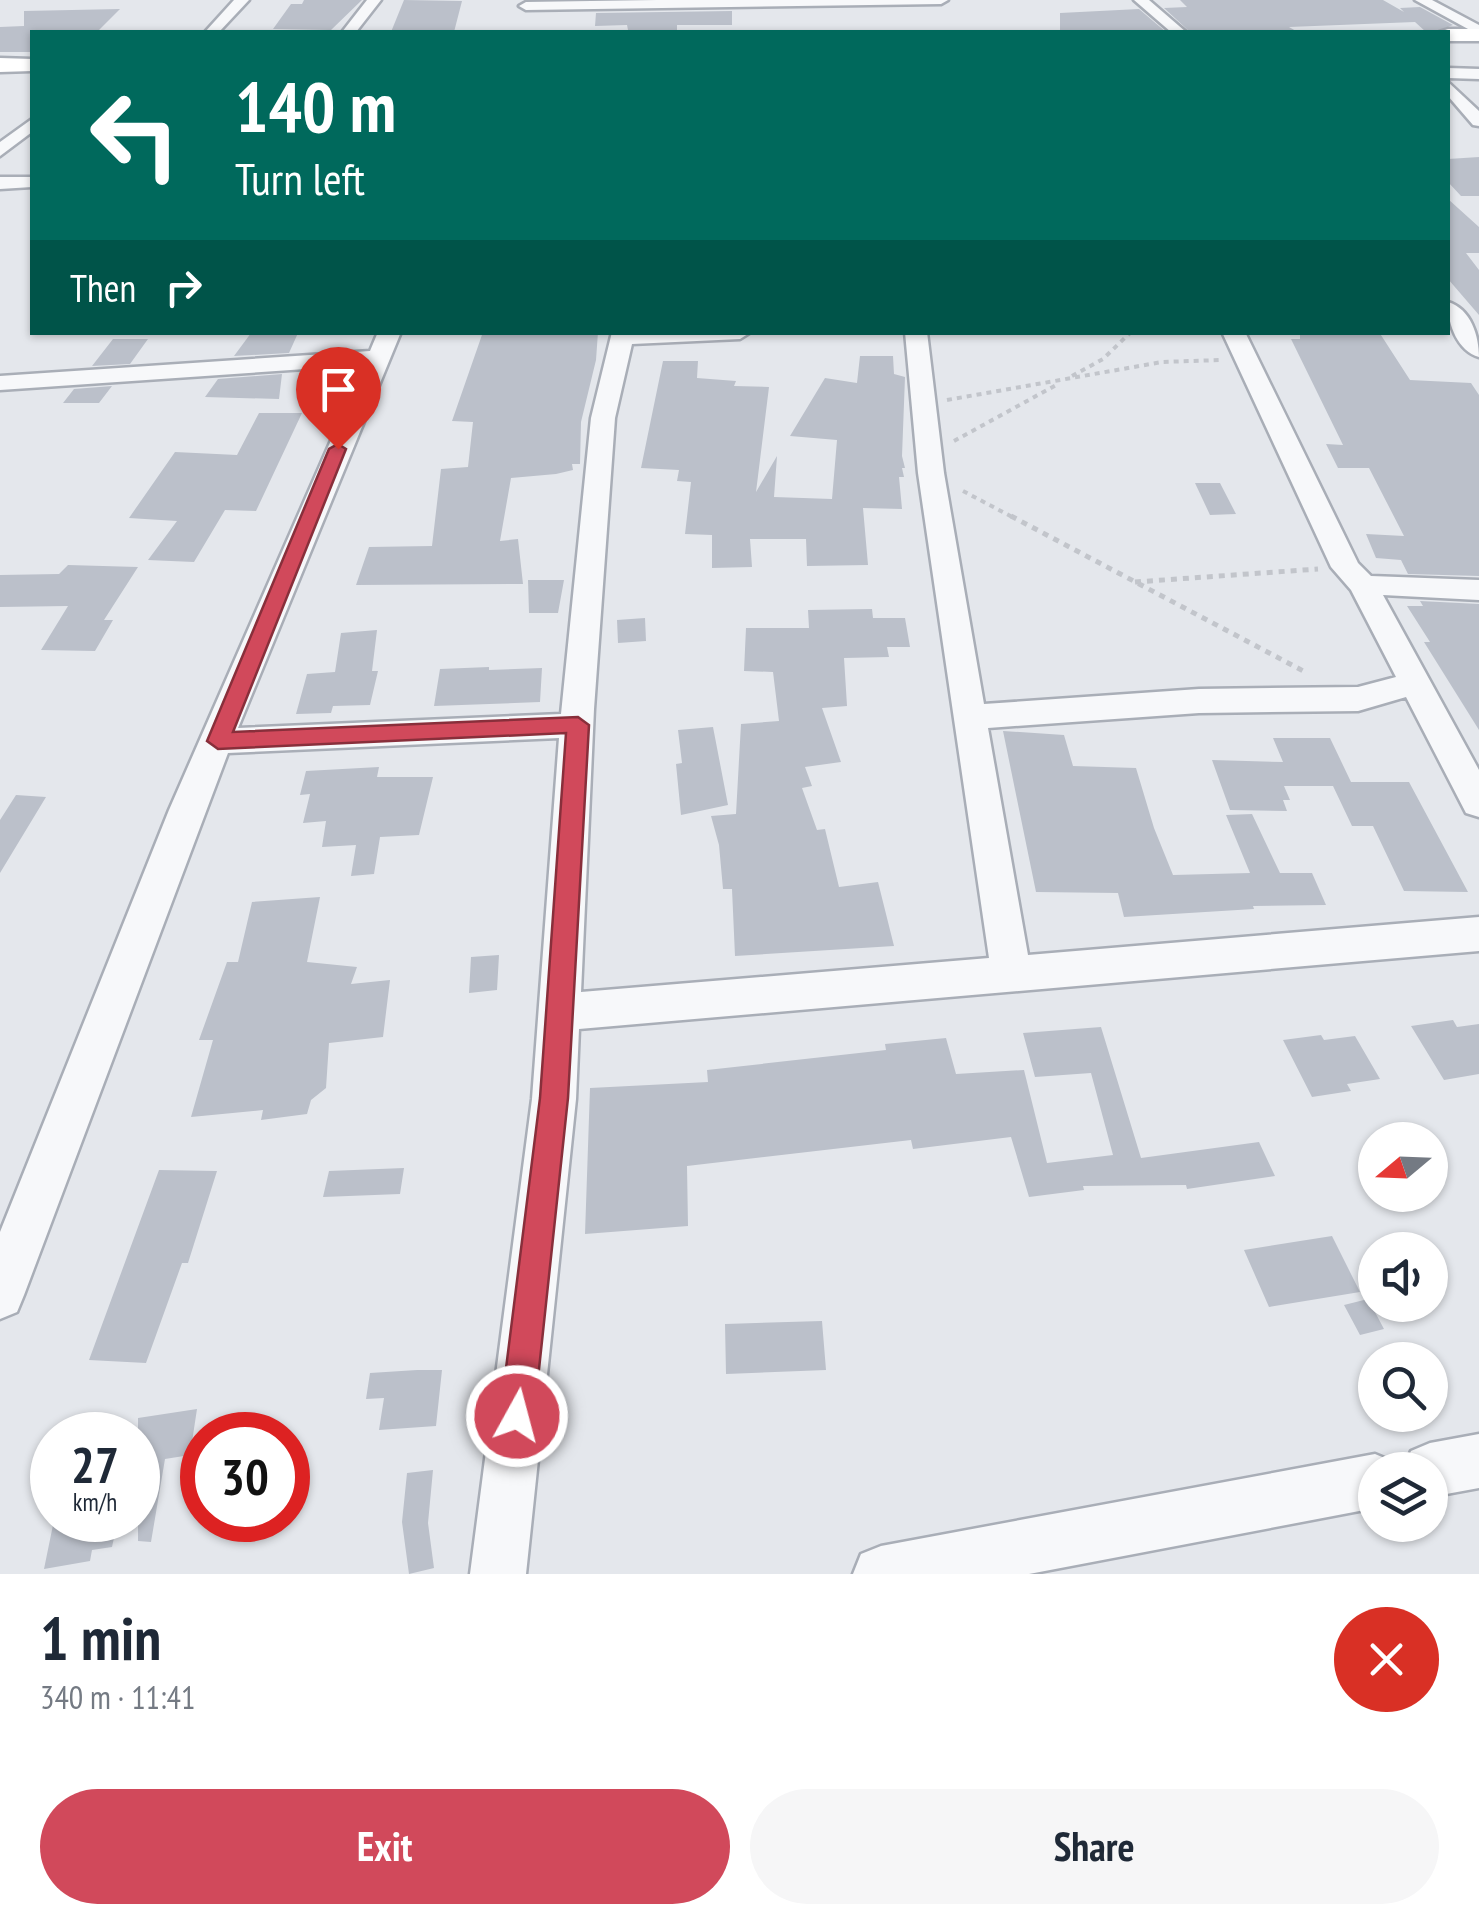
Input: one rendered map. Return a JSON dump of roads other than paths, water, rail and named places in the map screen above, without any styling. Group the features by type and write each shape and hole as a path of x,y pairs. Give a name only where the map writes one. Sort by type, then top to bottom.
{"main road":[{"path":"1450,35 1479,33"},
{"path":"0,65 30,64"}],"street":[{"path":"214,30 242,0"},
{"path":"352,30 374,0"},
{"path":"514,17 527,3 940,0"},
{"path":"1141,0 1176,30"},
{"path":"1422,0 1479,33"},
{"path":"1450,74 1479,74"},
{"path":"1450,90 1479,121"},
{"path":"0,125 30,125"},
{"path":"0,152 30,127"},
{"path":"0,183 30,182"},
{"path":"1450,312 1479,350"},
{"path":"498,1574 554,1098 578,725 604,418 622,335"},
{"path":"916,335 930,464 1011,974"},
{"path":"11,390 384,345"},
{"path":"0,1295 65,1120 218,741 384,345"},
{"path":"1240,346 1354,576 1479,803"},
{"path":"1354,576 1479,590"},
{"path":"969,717 1200,702 1358,699 1415,682"},
{"path":"218,741 578,725"},
{"path":"559,1012 1479,934"},
{"path":"1448,1467 1479,1461"},
{"path":"881,1574 1358,1483"}]}
